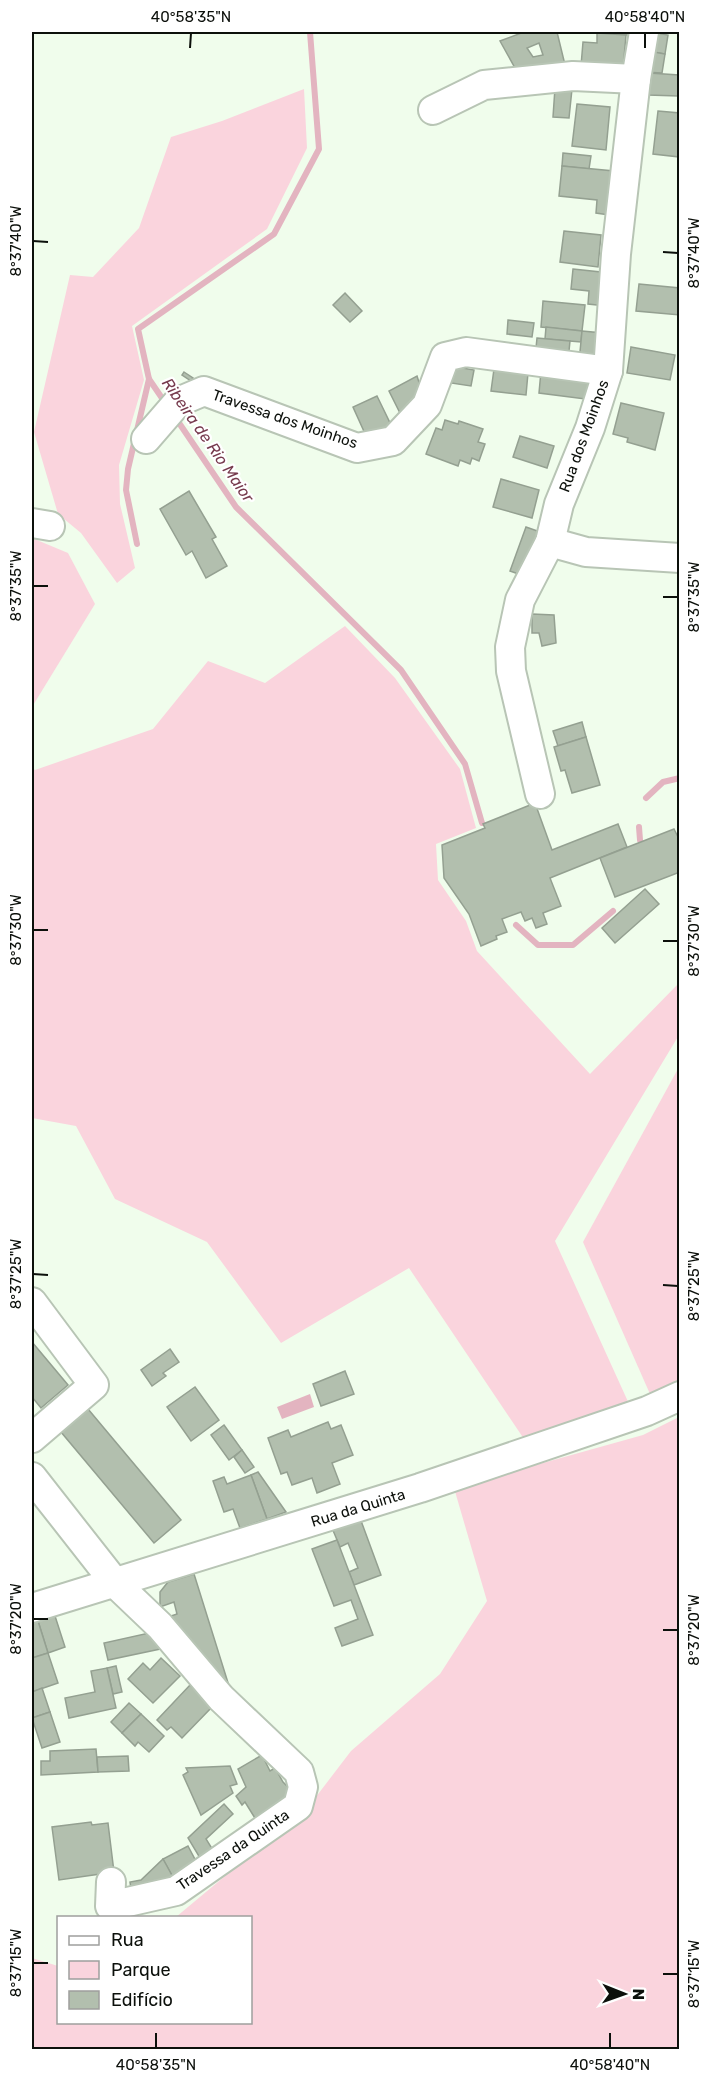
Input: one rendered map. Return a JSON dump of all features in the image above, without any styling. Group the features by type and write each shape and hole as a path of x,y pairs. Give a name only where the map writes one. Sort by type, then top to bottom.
{"street":[{"name":"Rua dos Moinhos","path":"540,794 511,671 510,647 520,600 550,542 559,504 590,428 608,371 616,254 636,79 644,32"},
{"path":"433,110 484,85 573,76 636,79"},
{"name":"Travessa dos Moinhos","path":"161,421 204,391 357,448 393,441 427,405 446,357 466,352 608,371"},
{"path":"550,542 586,552 680,558"},
{"path":"32,1302 94,1385 32,1438"},
{"name":"Rua da Quinta","path":"32,1608 116,1584 431,1484 647,1411 680,1396"},
{"path":"32,1477 116,1584"},
{"name":"Travessa da Quinta","path":"111,1882 110,1906 176,1891 298,1806 303,1787 299,1772 221,1698 160,1626 116,1584"}],"green space":[{"path":"304,89 307,148 267,229 132,326 144,380 119,465 120,504 135,568 117,583 81,533 58,514 34,432 70,275 93,277 139,228 171,137 222,121"},
{"path":"32,538 68,553 95,604 32,707"},
{"path":"345,626 395,678 460,769 476,828 436,844 438,880 466,921 477,951 590,1074 678,984 679,1035 555,1241 630,1406 524,1439 409,1268 281,1343 207,1242 115,1199 76,1126 32,1118 32,768 35,770 153,729 208,661 265,683"},
{"path":"679,1067 679,1379 650,1394 583,1242"},
{"path":"679,1417 679,2049 32,2049 32,1958 57,1966 57,2024 252,2024 252,1916 177,1916 309,1806 351,1751 440,1674 487,1601 454,1488 643,1435"}],"shaded area":[{"path":"310,1394 314,1407 282,1419 277,1407"}],"building":[{"path":"524,32 557,32 566,69 520,77 500,41","holes":["539,43 543,55 533,57 527,48"]},
{"path":"598,32 639,32 638,36"},
{"path":"651,32 668,35 665,54 648,51"},
{"path":"597,33 626,35 623,70 581,66 583,42 597,43"},
{"path":"648,51 665,54 662,73 644,72"},
{"path":"649,73 679,75 678,96 648,95"},
{"path":"555,88 572,89 569,118 553,117"},
{"path":"577,104 610,107 606,150 572,146"},
{"path":"658,111 680,113 680,166 679,157 653,154"},
{"path":"563,153 591,156 589,169 562,166"},
{"path":"562,166 614,171 609,215 596,213 597,200 559,196"},
{"path":"564,231 601,235 598,267 560,262"},
{"path":"573,269 610,273 606,306 588,304 589,291 571,289"},
{"path":"639,284 680,288 680,315 636,311"},
{"path":"345,293 362,311 350,322 333,305"},
{"path":"543,301 585,305 582,331 541,327"},
{"path":"508,320 534,323 532,337 507,334"},
{"path":"546,327 582,331 581,342 545,339"},
{"path":"582,331 603,333 599,365 579,362"},
{"path":"537,338 570,341 568,361 535,358"},
{"path":"631,347 675,355 670,380 627,373"},
{"path":"457,367 474,370 471,386 451,383"},
{"path":"494,369 528,373 526,395 491,391"},
{"path":"541,371 595,378 593,400 539,393"},
{"path":"184,372 193,378 191,381 182,375"},
{"path":"417,376 423,395 401,415 389,391"},
{"path":"377,396 392,427 367,438 353,407"},
{"path":"621,403 664,413 655,450 627,442 628,438 613,434"},
{"path":"445,420 458,424 459,421 483,429 478,442 485,444 479,461 472,458 470,464 460,460 458,466 426,454 436,428 442,430"},
{"path":"520,436 554,446 547,468 513,457"},
{"path":"501,479 539,490 532,518 493,507"},
{"path":"189,491 216,537 212,539 227,566 206,578 192,551 186,555 160,509"},
{"path":"526,527 543,533 527,577 510,571"},
{"path":"532,614 554,615 556,643 542,646 539,633 532,633"},
{"path":"582,722 586,737 558,746 553,731"},
{"path":"586,737 600,785 572,793 565,770 561,771 554,747"},
{"path":"535,803 552,850 618,824 627,847 550,878 561,906 543,913 547,924 536,928 532,918 525,921 521,912 502,919 507,932 481,946 469,914 444,878 442,845 485,828 483,824"},
{"path":"674,829 680,841 680,872 615,897 600,858"},
{"path":"645,889 659,904 615,943 602,928"},
{"path":"32,1342 68,1385 41,1408 32,1397"},
{"path":"170,1349 179,1362 163,1373 166,1376 152,1386 141,1370"},
{"path":"345,1371 354,1394 321,1406 313,1384"},
{"path":"195,1387 219,1420 191,1441 167,1407"},
{"path":"88,1409 181,1520 154,1543 61,1432"},
{"path":"328,1422 331,1429 341,1425 353,1455 332,1463 340,1484 317,1493 312,1478 292,1485 287,1472 281,1474 268,1438 288,1430 291,1437"},
{"path":"224,1425 242,1450 229,1460 211,1435"},
{"path":"242,1450 254,1467 245,1473 234,1457"},
{"path":"258,1472 286,1512 267,1519 251,1475"},
{"path":"251,1475 267,1519 240,1528 233,1509 224,1512 213,1481 224,1477 227,1484"},
{"path":"360,1518 381,1575 354,1585 349,1572 358,1568 348,1543 340,1547 332,1528"},
{"path":"337,1540 373,1635 342,1646 335,1628 358,1619 351,1600 334,1606 312,1549"},
{"path":"194,1574 229,1686 165,1618 177,1614 174,1602 160,1607 160,1592 168,1582"},
{"path":"55,1616 65,1647 48,1653 38,1621"},
{"path":"38,1621 48,1653 32,1658 32,1623"},
{"path":"158,1631 170,1647 108,1660 104,1643"},
{"path":"48,1653 58,1683 32,1692 32,1658"},
{"path":"161,1658 180,1676 153,1703 128,1679 143,1663 150,1670"},
{"path":"116,1666 122,1692 113,1694 107,1668"},
{"path":"107,1668 116,1708 69,1718 65,1698 95,1692 91,1671"},
{"path":"190,1685 212,1707 182,1738 171,1727 167,1730 157,1720"},
{"path":"42,1688 50,1712 32,1718 32,1692"},
{"path":"129,1703 141,1714 122,1733 111,1722"},
{"path":"50,1712 60,1742 42,1748 32,1718"},
{"path":"141,1714 164,1736 149,1752 138,1742 135,1746 122,1733"},
{"path":"96,1749 98,1772 41,1775 41,1761 50,1761 50,1751"},
{"path":"262,1755 270,1771 275,1768 283,1782 294,1793 258,1823 245,1802 242,1805 236,1796 246,1787 238,1769"},
{"path":"128,1756 129,1771 98,1772 97,1757"},
{"path":"230,1766 237,1784 230,1786 233,1793 201,1815 183,1775 188,1772 186,1768"},
{"path":"224,1804 233,1814 206,1839 216,1855 203,1863 188,1838"},
{"path":"91,1822 92,1825 108,1823 114,1872 59,1880 52,1827"},
{"path":"188,1846 198,1865 174,1879 163,1859"},
{"path":"163,1859 174,1879 132,1896 130,1882 141,1880"}],"waterway":[{"name":"Ribeira de Rio Maior","path":"166,404 149,379 138,329 274,234 319,149 310,32"},
{"path":"137,544 126,490 128,469 149,379"},
{"name":"Ribeira de Rio Maior","path":"175,417 236,507 401,670 465,764 482,823"},
{"name":"Ribeira de Rio Maior","path":"646,798 663,782 680,778"},
{"path":"639,827 640,840"},
{"path":"516,925 538,945 573,945 613,911"},
{"name":"Ribeira de Rio Maior","path":"680,1853 680,1872"}]}
